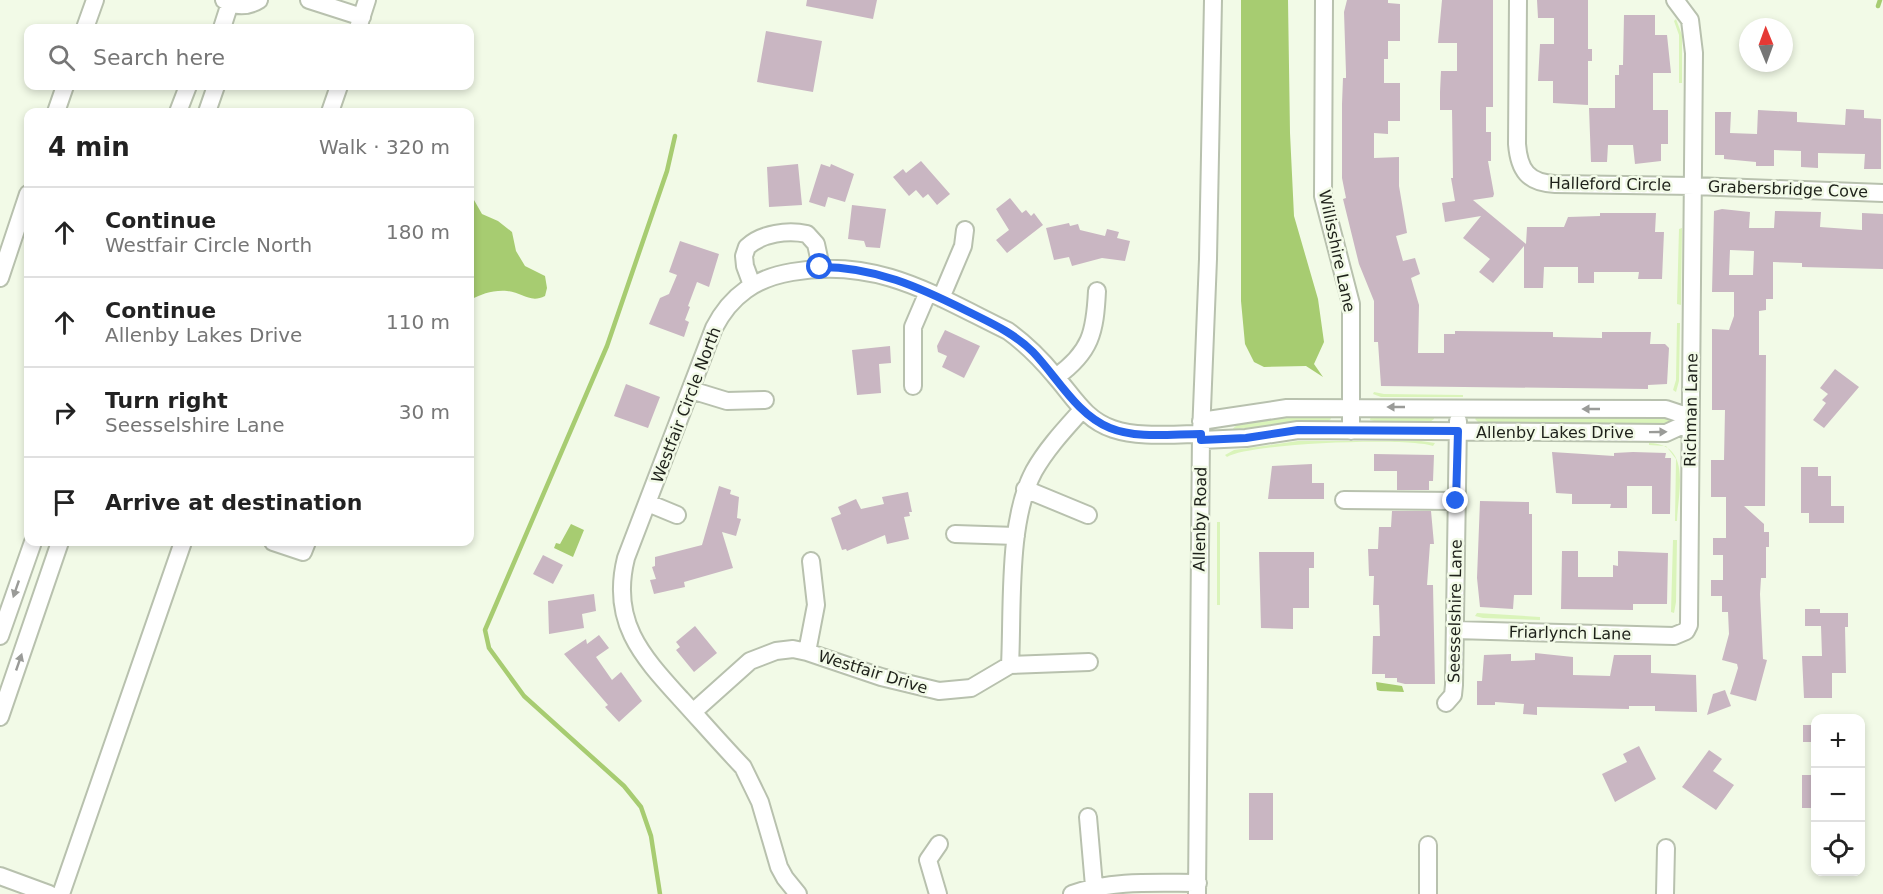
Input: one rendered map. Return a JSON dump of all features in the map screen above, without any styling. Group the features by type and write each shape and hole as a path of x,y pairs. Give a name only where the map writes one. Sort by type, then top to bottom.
{"street":[{"path":"86,24 95,0"},
{"path":"223,24 227,2 246,6 259,0"},
{"path":"309,0 360,23 368,0"},
{"name":"Allenby Road","path":"1198,889 1201,432 1213,0"},
{"name":"Willisshire Lane","path":"1324,0 1323,188 1326,213 1351,304 1351,431"},
{"name":"Halleford Circle","path":"1518,0 1517,144 1518,161 1522,172 1530,179 1542,184 1694,186"},
{"name":"Richman Lane","path":"1675,0 1688,16 1693,36 1694,186 1689,625 1684,633"},
{"path":"58,108 64,90"},
{"path":"180,108 186,90"},
{"path":"208,108 215,90"},
{"path":"331,108 338,90"},
{"name":"Grabersbridge Cove","path":"1694,186 1883,193"},
{"path":"0,278 24,206"},
{"path":"913,386 913,327 963,246 965,230"},
{"path":"752,285 744,256 747,247 763,237 787,233 807,234 816,244 820,267"},
{"name":"Westfair Circle North","path":"798,894 784,878 779,867 753,783 743,767 641,653 626,619 623,571 722,313 737,295 752,285 778,274 820,267 853,268 880,274 934,295 1008,331 1056,377 1082,410 1110,428 1125,432 1201,432"},
{"path":"1056,377 1078,360 1091,339 1097,291"},
{"path":"691,390 727,401 765,400"},
{"name":"Allenby Lakes Drive","path":"1201,432 1287,408 1666,410 1690,419"},
{"name":"Seesselshire Lane","path":"1446,703 1453,695 1454,685 1458,408"},
{"path":"1082,410 1051,445 1025,489 1016,536 1010,665 1089,662"},
{"name":"Allenby Lakes Drive","path":"1201,432 1246,438 1298,430 1666,433 1690,419"},
{"path":"1025,489 1088,515"},
{"path":"1344,500 1456,501"},
{"path":"648,503 677,515"},
{"path":"955,534 1016,536"},
{"path":"0,636 32,546"},
{"path":"0,717 59,546"},
{"path":"61,894 182,546"},
{"path":"285,546 303,552 305,546"},
{"path":"807,652 816,605 811,561"},
{"name":"Friarlynch Lane","path":"1455,630 1674,636 1684,633"},
{"name":"Westfair Drive","path":"693,712 750,660 776,651 793,649 807,652 881,677 939,691 970,688 1010,665"},
{"path":"1089,817 1094,886"},
{"path":"938,894 928,860 939,844"},
{"path":"1428,845 1428,894"},
{"path":"1665,894 1666,848"},
{"path":"0,876 49,894"},
{"path":"1072,894 1094,886 1134,883 1198,889"}],"shaded area":[{"path":"1241,0 1288,0 1294,216 1318,299 1324,342 1314,364 1323,377 1306,366 1264,367 1254,362 1245,344 1241,301"},
{"path":"1676,19 1682,35 1682,83 1679,83 1679,35 1674,21"},
{"path":"474,200 482,214 498,221 512,232 516,251 525,266 545,276 547,288 545,296 535,299 502,291 474,298"},
{"path":"1682,228 1681,305 1677,304 1679,229"},
{"path":"1677,323 1680,323 1679,381 1676,392 1673,390 1676,380"},
{"path":"1374,392 1463,395 1463,397 1381,397 1373,394"},
{"path":"1329,415 1331,419 1327,422 1233,429 1248,421"},
{"path":"1371,415 1434,416 1434,419 1430,422 1374,421 1370,420"},
{"path":"1478,416 1668,417 1671,420 1667,424 1478,422 1475,419"},
{"path":"1298,441 1421,441 1435,443 1433,446 1393,442 1329,443 1265,448 1227,457 1225,455 1234,450"},
{"path":"1669,449 1677,460 1679,471 1677,521 1675,521 1676,459"},
{"path":"1217,522 1220,522 1220,605 1217,605"},
{"path":"571,524 584,530 573,557 554,548 556,543 560,544"},
{"path":"1673,540 1677,540 1674,613 1671,612"},
{"path":"1477,613 1540,617 1540,620 1483,618 1475,616"},
{"path":"1376,682 1402,686 1404,692 1377,690"}],"building":[{"path":"807,0 877,0 873,19 806,6"},
{"path":"1347,0 1388,0 1388,3 1400,4 1400,41 1388,41 1388,59 1384,59 1384,83 1400,83 1400,121 1388,121 1388,134 1374,133 1374,158 1399,157 1399,186 1407,233 1396,236 1403,261 1415,258 1420,274 1411,278 1419,305 1418,353 1444,353 1444,334 1455,334 1455,331 1553,332 1553,337 1602,338 1602,332 1651,332 1650,344 1665,344 1669,348 1667,384 1648,385 1648,389 1381,386 1378,342 1374,342 1374,301 1359,264 1343,199 1346,198 1342,178 1342,104 1343,78 1346,78 1344,12"},
{"path":"1442,0 1493,0 1493,107 1486,107 1486,132 1491,132 1491,161 1488,161 1494,194 1493,197 1473,200 1526,244 1527,227 1564,227 1568,217 1600,216 1600,213 1656,213 1655,232 1664,232 1662,279 1638,279 1639,272 1594,272 1594,283 1578,283 1578,267 1544,267 1543,288 1524,288 1524,246 1493,283 1479,272 1490,259 1463,238 1481,216 1445,222 1442,203 1455,201 1451,178 1453,178 1452,110 1440,110 1441,71 1457,71 1457,43 1438,43"},
{"path":"1537,0 1588,0 1588,49 1592,49 1592,61 1588,61 1588,105 1553,103 1553,81 1538,81 1540,44 1554,44 1554,18 1538,18"},
{"path":"1624,15 1655,15 1655,35 1667,35 1671,73 1653,73 1653,110 1668,110 1668,144 1661,144 1661,161 1635,164 1633,145 1608,145 1607,162 1591,162 1589,108 1615,108 1615,75 1619,75 1619,65 1623,65"},
{"path":"766,31 822,41 813,92 757,82"},
{"path":"1846,109 1864,110 1864,118 1881,119 1881,169 1864,169 1865,154 1818,153 1818,168 1801,167 1801,151 1774,150 1774,166 1756,166 1756,162 1724,159 1724,155 1715,155 1715,112 1731,112 1730,133 1757,134 1758,110 1797,112 1797,122 1845,125"},
{"path":"921,161 950,194 937,205 928,194 923,198 916,190 909,196 893,177 903,169 906,173"},
{"path":"798,164 802,205 769,207 767,167"},
{"path":"821,164 830,167 831,164 854,174 845,202 828,197 825,207 809,202"},
{"path":"1010,198 1022,213 1026,210 1031,216 1034,213 1043,225 1007,253 996,240 1009,230 996,209"},
{"path":"852,205 886,209 880,248 866,247 864,241 848,239"},
{"path":"1722,209 1750,212 1749,228 1774,228 1775,211 1821,212 1820,227 1862,230 1862,213 1883,214 1883,269 1802,267 1802,263 1773,262 1773,299 1766,299 1766,310 1759,311 1759,355 1766,355 1765,506 1744,506 1764,524 1764,532 1769,532 1769,547 1766,547 1766,578 1761,578 1760,594 1763,659 1767,660 1756,701 1730,694 1738,668 1737,664 1722,660 1729,634 1728,612 1722,612 1722,596 1711,596 1711,580 1723,580 1723,555 1713,555 1713,538 1726,538 1726,497 1711,497 1711,460 1724,460 1725,410 1712,410 1712,329 1729,330 1734,316 1734,292 1712,292 1714,211","holes":["1730,250 1754,251 1753,275 1729,275"]},
{"path":"1069,223 1070,226 1078,224 1080,230 1105,236 1107,229 1119,232 1117,238 1130,241 1125,261 1102,258 1072,266 1069,257 1054,260 1046,228"},
{"path":"680,241 719,254 709,287 697,282 688,306 690,307 685,320 689,322 684,337 649,324 660,298 669,294 677,275 669,272"},
{"path":"945,330 980,346 964,378 942,367 947,356 938,352 937,346"},
{"path":"890,346 891,363 879,364 881,393 857,395 852,350"},
{"path":"1835,369 1859,387 1824,428 1813,420 1826,403 1822,400 1828,394 1820,388"},
{"path":"626,384 660,397 648,428 614,416"},
{"path":"1552,452 1614,456 1614,453 1666,453 1665,458 1671,458 1670,514 1652,514 1652,486 1627,486 1627,508 1610,508 1611,504 1572,504 1572,494 1556,493"},
{"path":"1374,454 1434,455 1433,481 1429,481 1429,490 1397,490 1397,471 1374,471"},
{"path":"1312,464 1312,483 1324,483 1324,499 1268,499 1272,466"},
{"path":"1801,467 1818,467 1818,476 1831,476 1831,506 1844,506 1844,523 1809,523 1809,513 1801,513"},
{"path":"719,486 731,490 730,494 739,497 737,518 741,519 736,536 722,532 733,568 684,582 685,587 654,594 650,580 656,579 652,567 655,566 655,557 702,545"},
{"path":"908,492 912,512 909,512 910,516 904,517 909,539 887,544 885,535 847,551 842,550 831,518 841,514 838,507 856,499 861,509 884,504 882,497"},
{"path":"1480,501 1529,502 1529,514 1532,514 1532,595 1514,595 1513,609 1480,607 1477,578"},
{"path":"1392,511 1431,511 1434,544 1430,544 1427,585 1433,585 1435,684 1405,684 1397,682 1397,678 1385,678 1385,674 1372,674 1373,636 1380,636 1379,605 1373,605 1374,576 1369,576 1368,549 1378,549 1379,527 1391,527"},
{"path":"1562,551 1578,551 1578,577 1613,577 1613,565 1618,566 1618,551 1668,553 1667,604 1633,604 1633,610 1561,609"},
{"path":"1259,552 1314,552 1314,568 1309,568 1309,608 1293,608 1293,629 1261,628"},
{"path":"543,555 563,565 553,584 533,574"},
{"path":"594,594 596,611 582,614 584,628 549,634 548,601"},
{"path":"1805,609 1820,609 1820,613 1848,613 1848,627 1845,627 1846,673 1832,673 1832,698 1804,698 1802,656 1822,656 1821,626 1805,626"},
{"path":"695,626 717,653 694,672 676,650 680,647 676,642"},
{"path":"599,635 609,648 596,657 612,680 621,672 642,701 619,722 605,707 608,705 564,654 586,639 587,644"},
{"path":"1535,653 1573,657 1573,675 1610,676 1614,655 1651,655 1651,673 1696,675 1697,712 1655,711 1655,706 1629,706 1629,709 1537,707 1537,715 1523,714 1524,704 1495,702 1495,705 1477,705 1477,681 1482,681 1484,655 1511,654 1511,661 1535,660"},
{"path":"1725,690 1731,706 1707,715 1713,694"},
{"path":"1803,725 1811,725 1811,742 1803,742"},
{"path":"1639,746 1656,779 1615,802 1602,774 1627,762 1623,754"},
{"path":"1709,750 1722,759 1713,771 1734,785 1716,810 1682,787"},
{"path":"1802,775 1811,775 1811,808 1802,808"},
{"path":"1249,793 1273,793 1273,840 1249,840"}],"waterway":[{"path":"1878,6 1880,0"},
{"path":"660,894 651,836 641,807 624,786 524,696 489,648 485,630 607,346 667,171 675,136"}],"route":[{"path":"820,267 853,268 902,281 1008,331 1021,340 1056,377 1082,410 1098,422 1125,432 1201,434 1201,440 1246,438 1298,430 1458,431 1456,501"}]}
